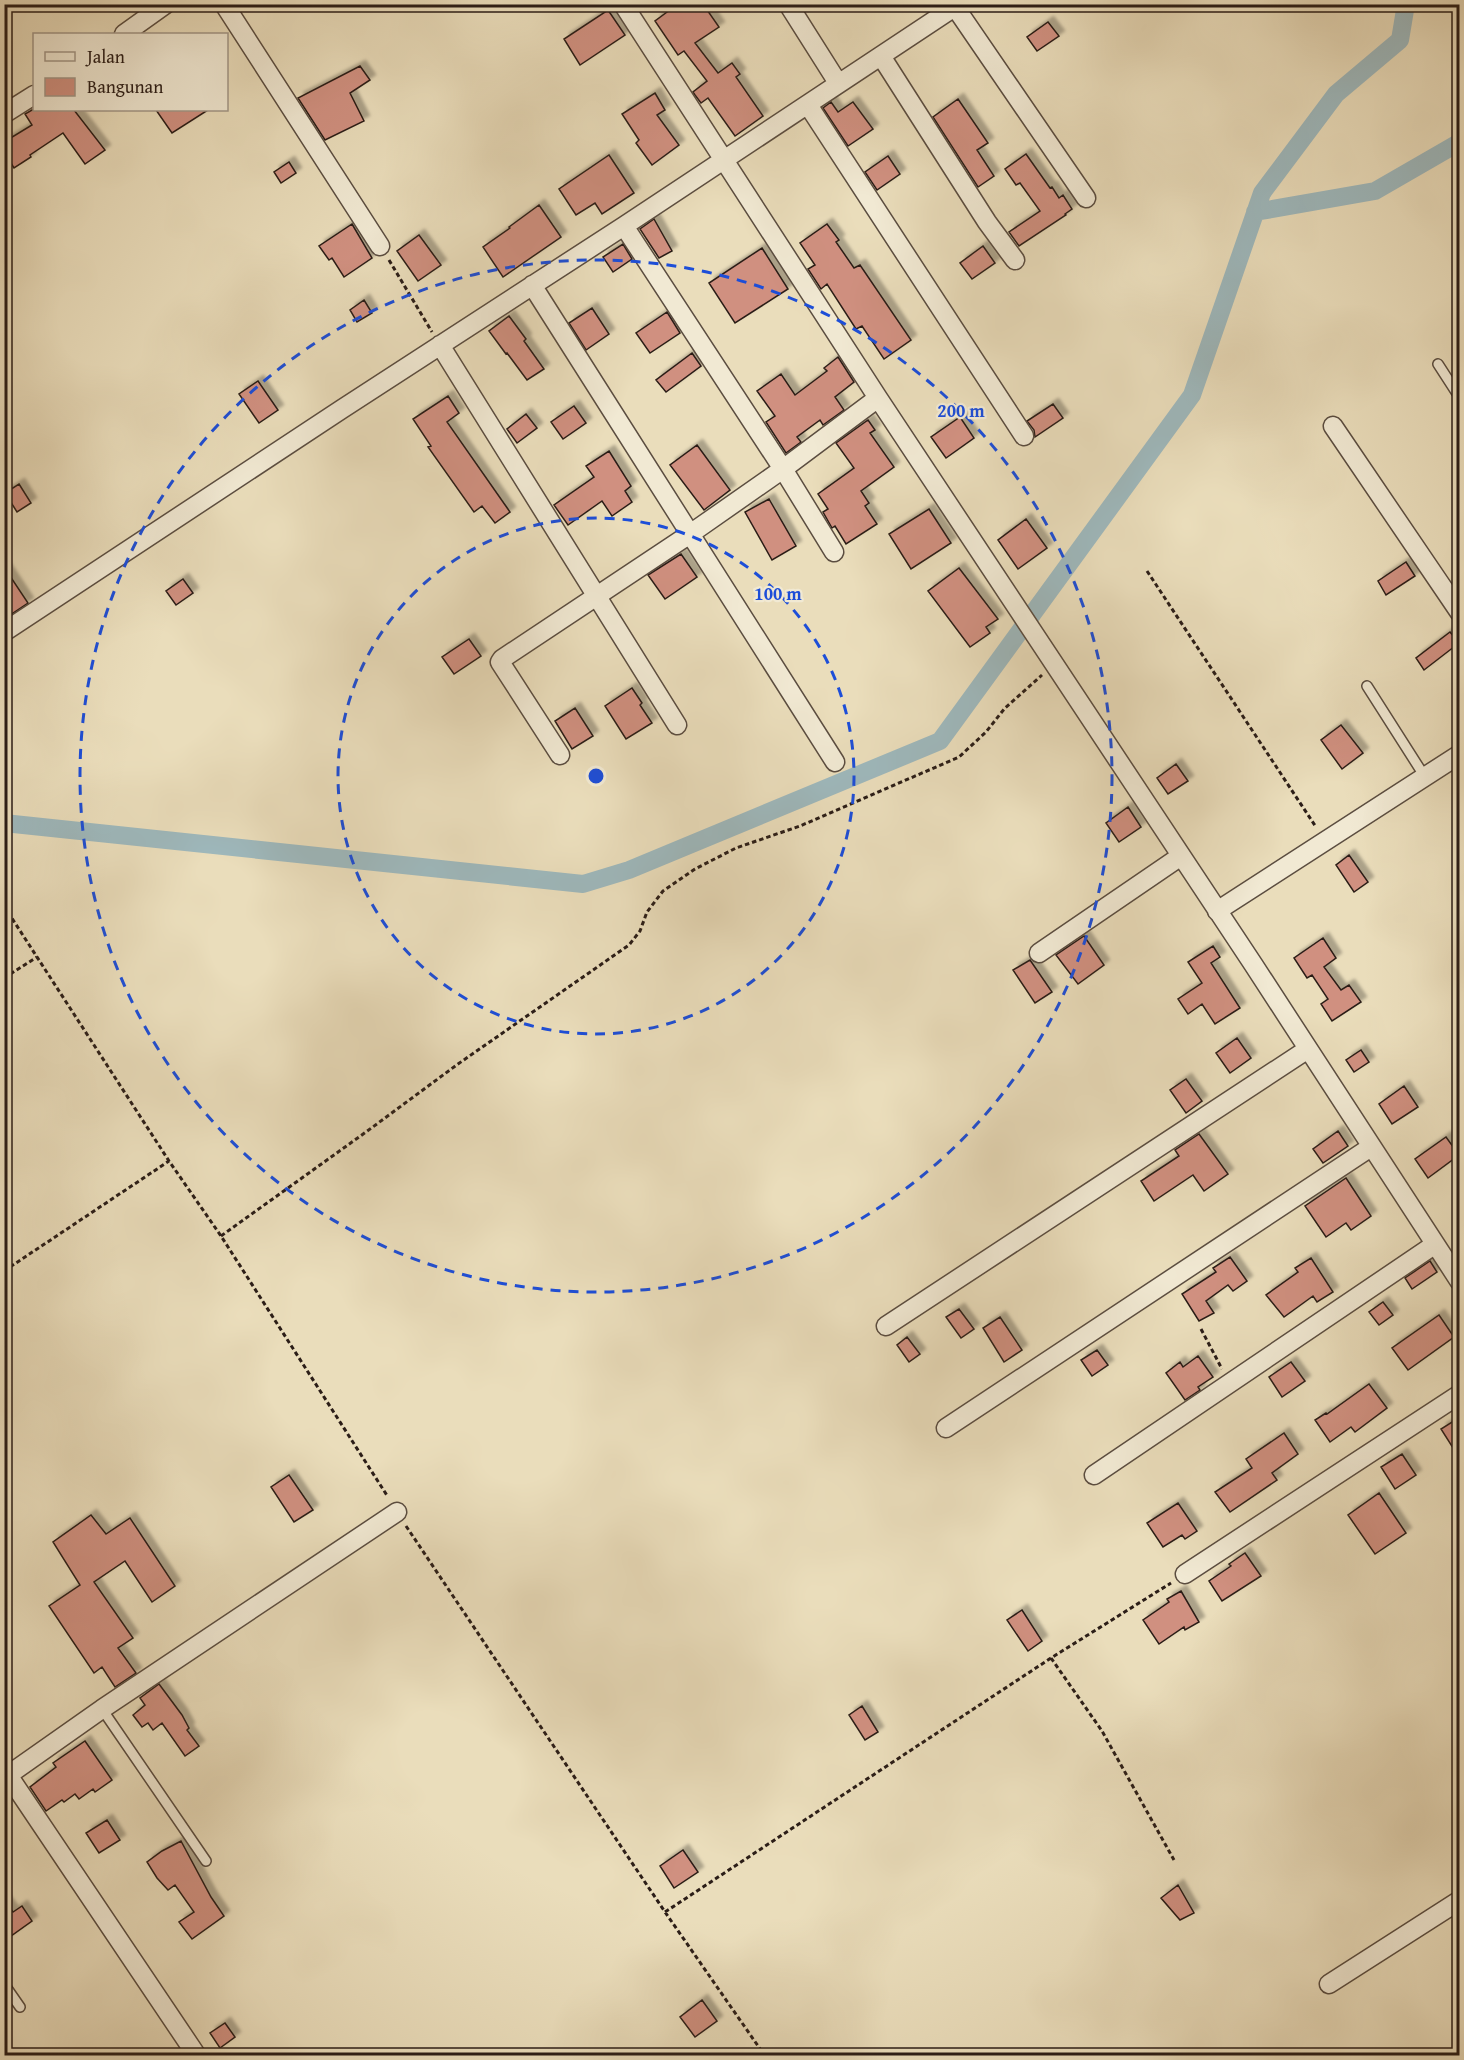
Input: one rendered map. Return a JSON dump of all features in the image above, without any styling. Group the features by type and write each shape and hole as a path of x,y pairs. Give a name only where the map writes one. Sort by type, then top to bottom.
{"street":[{"path":"125,33 166,4"},
{"path":"224,4 380,246"},
{"path":"623,4 878,398 1460,1282"},
{"path":"788,4 838,83"},
{"path":"4,632 808,105 955,6 1086,198"},
{"path":"881,56 987,222 1015,260"},
{"path":"4,114 33,96"},
{"path":"808,105 1024,436"},
{"path":"624,226 783,469 834,552"},
{"path":"532,285 835,762"},
{"path":"440,345 677,725"},
{"path":"560,755 501,662 502,658 690,534 783,469 878,398"},
{"path":"1333,426 1460,613"},
{"path":"1217,911 1460,754"},
{"path":"1039,953 1180,856"},
{"path":"886,1326 1308,1049"},
{"path":"946,1428 1371,1147"},
{"path":"1094,1475 1434,1245"},
{"path":"1185,1574 1460,1394"},
{"path":"197,2055 6,1776 102,1709 397,1512"},
{"path":"1329,1984 1460,1900"}],"lane":[{"path":"1438,364 1460,398"},
{"path":"1367,686 1425,777"},
{"path":"102,1709 206,1861"},
{"path":"4,1984 20,2007"}],"path":[{"path":"380,246 440,345"},
{"path":"1147,571 1326,841"},
{"path":"221,1236 458,1064 629,945 640,931 647,912 663,891 694,869 736,848 800,825 959,757 987,732 1005,708 1054,664"},
{"path":"4,906 37,957 4,978"},
{"path":"4,1271 169,1161"},
{"path":"1201,1329 1230,1384"},
{"path":"665,1912 1051,1658 1185,1574"},
{"path":"1051,1658 1102,1731 1174,1860"}],"building":[{"path":"678,4 703,4 719,27 695,43 718,73 732,63 740,74 736,77 763,116 735,136 708,98 701,103 695,95 693,92 707,81 684,51 678,55 655,21"},
{"path":"608,10 625,35 580,65 564,39"},
{"path":"1048,22 1059,36 1037,51 1027,37"},
{"path":"360,66 370,80 350,93 364,121 325,140 298,98"},
{"path":"655,93 665,110 657,115 679,145 652,165 636,143 639,140 622,114"},
{"path":"958,99 988,143 977,150 994,176 978,187 933,117"},
{"path":"831,102 838,112 853,102 873,129 848,146 823,108"},
{"path":"32,110 75,111 105,150 85,164 63,133 14,168 4,152 4,142 32,125 25,114"},
{"path":"157,111 206,111 172,133"},
{"path":"1026,154 1050,188 1052,187 1059,198 1063,195 1072,209 1019,246 1009,232 1040,211 1020,183 1016,185 1005,169"},
{"path":"609,155 634,193 602,214 595,203 576,215 559,189"},
{"path":"888,156 900,174 877,190 865,172"},
{"path":"289,162 296,173 281,183 274,172"},
{"path":"539,205 561,237 503,277 483,247"},
{"path":"654,219 672,251 659,258 640,229"},
{"path":"352,224 372,258 344,277 332,258 329,260 319,246"},
{"path":"827,224 839,240 836,242 854,268 860,265 911,340 884,359 862,326 856,329 827,284 821,289 808,269 815,265 800,243"},
{"path":"419,235 441,265 418,281 397,251"},
{"path":"623,244 632,259 613,272 603,257"},
{"path":"983,246 995,263 972,279 960,263"},
{"path":"762,248 788,289 735,323 709,283"},
{"path":"364,300 372,313 357,322 350,310"},
{"path":"592,308 609,334 586,350 569,323"},
{"path":"667,312 680,333 650,353 636,333"},
{"path":"509,316 544,369 527,380 489,331"},
{"path":"692,353 701,366 666,392 656,380"},
{"path":"838,357 854,382 835,397 844,410 823,425 820,420 797,437 801,442 786,453 766,422 775,416 757,391 781,374 795,395 827,371 824,368"},
{"path":"258,381 278,410 259,423 239,394"},
{"path":"448,396 459,413 447,422 510,512 495,523 482,506 474,512 428,447 431,446 413,419"},
{"path":"1053,404 1063,418 1035,437 1034,430 1027,421"},
{"path":"574,406 586,423 563,439 551,422"},
{"path":"526,414 537,428 517,443 507,429"},
{"path":"960,417 974,438 946,458 931,437"},
{"path":"868,420 875,430 870,433 894,467 861,491 869,503 865,506 877,524 846,544 835,526 832,528 823,512 828,509 818,494 854,468 836,443"},
{"path":"697,445 730,490 704,510 670,465"},
{"path":"609,451 631,486 625,491 632,502 612,516 602,501 568,525 554,505 594,477 586,466"},
{"path":"19,484 31,503 17,512 5,493"},
{"path":"769,499 796,546 772,560 745,512"},
{"path":"929,509 951,543 911,569 889,534"},
{"path":"1026,519 1047,548 1018,569 998,540"},
{"path":"681,554 697,577 665,599 648,575"},
{"path":"1406,562 1415,576 1386,595 1378,581"},
{"path":"4,567 28,603 10,615 4,607"},
{"path":"959,568 998,619 986,627 990,633 970,647 928,591"},
{"path":"183,579 193,593 176,605 166,591"},
{"path":"1450,632 1459,643 1424,670 1416,658"},
{"path":"469,639 481,656 454,674 442,657"},
{"path":"632,688 652,723 626,739 605,706"},
{"path":"575,708 593,736 572,749 555,721"},
{"path":"1341,725 1363,753 1342,769 1321,740"},
{"path":"1176,764 1188,781 1168,794 1157,778"},
{"path":"1128,807 1141,827 1119,842 1106,823"},
{"path":"1349,855 1368,882 1354,892 1336,865"},
{"path":"1084,936 1104,965 1078,984 1056,955"},
{"path":"1323,938 1336,958 1324,967 1341,990 1349,985 1361,1002 1332,1021 1321,1004 1328,999 1312,975 1307,978 1294,958"},
{"path":"1213,946 1220,957 1211,963 1240,1008 1215,1024 1202,1004 1188,1014 1178,999 1202,983 1188,962"},
{"path":"1030,960 1052,992 1035,1003 1013,970"},
{"path":"1237,1038 1251,1058 1230,1073 1216,1053"},
{"path":"1361,1050 1369,1062 1354,1072 1346,1060"},
{"path":"1186,1079 1202,1101 1186,1113 1170,1090"},
{"path":"1404,1086 1418,1107 1392,1124 1379,1104"},
{"path":"1338,1131 1348,1146 1323,1163 1313,1149"},
{"path":"1199,1134 1228,1174 1204,1191 1193,1175 1154,1201 1141,1181 1179,1156 1175,1150"},
{"path":"1446,1137 1459,1155 1428,1178 1415,1159"},
{"path":"1346,1178 1371,1216 1351,1230 1346,1223 1326,1237 1305,1206"},
{"path":"1230,1257 1247,1281 1233,1291 1228,1285 1206,1301 1214,1313 1199,1321 1182,1294 1216,1272 1213,1268"},
{"path":"1311,1258 1333,1292 1317,1302 1313,1296 1284,1317 1266,1295 1298,1272 1295,1268"},
{"path":"1430,1261 1437,1272 1412,1289 1405,1278"},
{"path":"1383,1302 1393,1315 1379,1325 1369,1312"},
{"path":"959,1309 974,1329 961,1338 946,1317"},
{"path":"1439,1315 1454,1337 1408,1370 1392,1348"},
{"path":"1000,1317 1022,1350 1004,1362 983,1328"},
{"path":"907,1337 920,1354 909,1362 897,1345"},
{"path":"1097,1350 1108,1365 1092,1376 1081,1360"},
{"path":"1198,1356 1213,1377 1185,1400 1166,1373 1180,1362 1183,1367"},
{"path":"1291,1362 1305,1381 1282,1397 1269,1377"},
{"path":"1369,1384 1387,1408 1355,1432 1351,1427 1330,1442 1315,1420"},
{"path":"1460,1417 1460,1459 1441,1429"},
{"path":"1284,1433 1298,1454 1272,1473 1277,1480 1230,1512 1215,1492 1252,1468 1246,1459"},
{"path":"1402,1454 1416,1475 1395,1489 1381,1467"},
{"path":"289,1475 313,1510 294,1522 271,1487"},
{"path":"1379,1493 1406,1533 1375,1554 1348,1515"},
{"path":"1178,1503 1197,1531 1185,1539 1182,1535 1163,1547 1147,1523"},
{"path":"91,1515 106,1534 130,1518 175,1586 152,1602 125,1561 94,1582 133,1638 118,1648 136,1673 115,1687 102,1667 94,1673 49,1606 80,1585 53,1542"},
{"path":"1245,1553 1261,1576 1222,1601 1209,1581"},
{"path":"1181,1591 1199,1622 1185,1630 1184,1627 1159,1644 1143,1620 1169,1602 1167,1599"},
{"path":"1022,1610 1042,1641 1028,1651 1007,1620"},
{"path":"159,1684 182,1715 189,1728 187,1730 199,1746 185,1756 162,1723 153,1730 148,1723 142,1727 133,1715 145,1705 140,1698"},
{"path":"862,1706 878,1732 865,1740 849,1715"},
{"path":"85,1741 112,1780 95,1792 93,1789 79,1799 75,1794 46,1811 30,1787 56,1767 53,1763"},
{"path":"107,1820 120,1840 99,1853 86,1833"},
{"path":"181,1841 211,1897 224,1916 192,1939 179,1922 194,1912 175,1885 168,1890 147,1862"},
{"path":"683,1850 698,1872 674,1888 660,1866"},
{"path":"1178,1885 1194,1913 1180,1920 1161,1898"},
{"path":"4,1900 13,1912 22,1906 32,1921 4,1941"},
{"path":"702,2000 717,2021 695,2037 680,2017"},
{"path":"225,2023 235,2037 220,2048 210,2033"}],"waterway":[{"path":"4,823 583,884 629,870 940,741 1192,395 1262,193 1336,94 1400,40 1406,4"},
{"path":"1255,212 1375,191 1460,142"}]}
